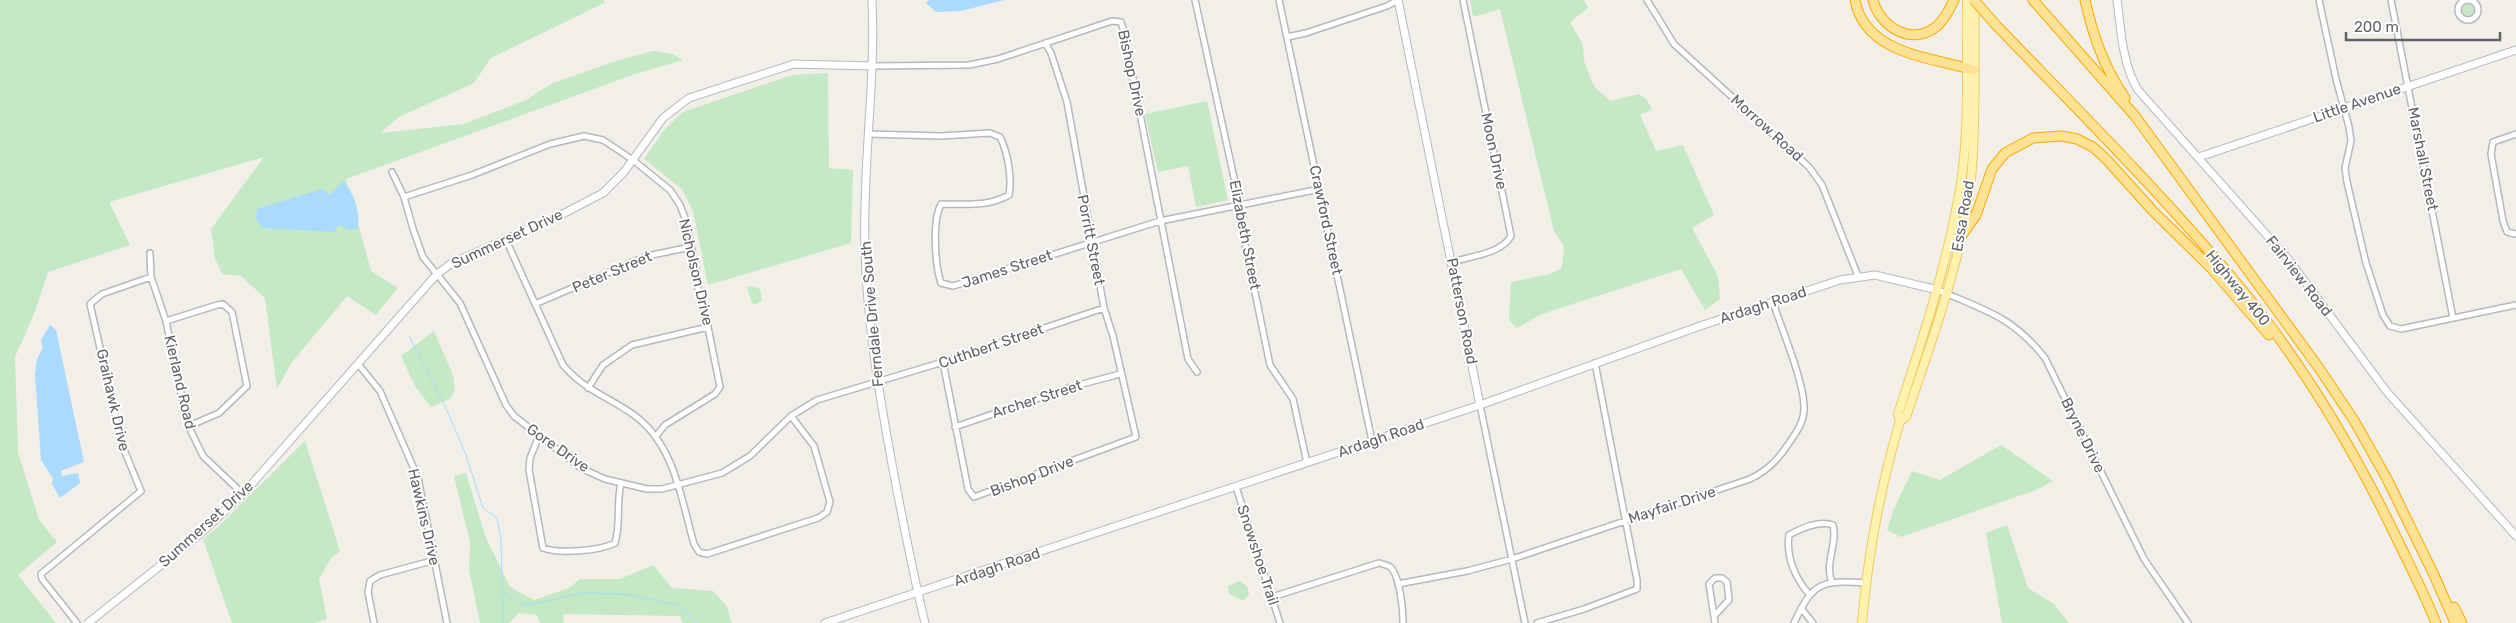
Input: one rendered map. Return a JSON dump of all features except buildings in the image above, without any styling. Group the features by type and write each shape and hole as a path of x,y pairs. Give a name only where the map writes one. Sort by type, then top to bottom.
{"highway":[{"path":"1855,0 1864,22 1872,33 1882,41 1894,48 1969,69"},
{"path":"1873,0 1881,18 1891,28 1903,33 1913,34 1936,27 1946,16 1954,0"},
{"name":"Highway 400","path":"1974,0 2118,151 2230,275 2312,383 2360,464 2436,623"},
{"name":"Highway 400","path":"2033,0 2134,116 2319,368 2355,422 2387,479 2434,574 2455,623"},
{"path":"2085,0 2094,39 2134,116"},
{"path":"1960,238 1976,215 1992,169 2005,153 2033,138 2062,136 2076,139 2093,148 2107,160 2152,210 2211,268 2283,352 2295,361"},
{"path":"2434,574 2450,598 2462,623"}],"main road":[{"name":"Essa Road","path":"1900,421 1906,417 1947,294 1971,179 1966,0"},
{"name":"Essa Road","path":"1862,623 1865,583 1883,478 1900,421 1898,414 1938,290 1961,182 1974,0"}],"street":[{"name":"Ferndale Drive South","path":"872,0 872,66 865,252 876,382 925,623"},
{"name":"Elizabeth Street","path":"1195,0 1240,205 1240,220 1270,366 1293,399 1307,463"},
{"name":"Crawford Street","path":"1279,0 1372,441"},
{"path":"1287,37 1306,33 1387,6 1398,0"},
{"name":"Patterson Road","path":"1398,0 1526,623"},
{"name":"Moon Drive","path":"1452,262 1496,249 1506,244 1511,236 1463,0"},
{"name":"Morrow Road","path":"1647,0 1674,44 1809,167 1822,184 1858,276"},
{"name":"Fairview Road","path":"2116,0 2126,59 2132,81 2146,100 2199,157 2288,259 2387,392 2516,536"},
{"path":"2319,0 2351,141 2345,168 2347,182 2366,263 2383,315 2390,326 2401,329 2516,305"},
{"name":"Marshall Street","path":"2391,0 2453,318"},
{"name":"Bishop Drive","path":"872,66 970,65 998,59 1112,21 1121,22 1154,179 1160,221 1188,359 1196,372"},
{"name":"Porritt Street","path":"1045,43 1051,53 1067,102 1080,185 1093,241 1104,308 1114,336 1120,374 1136,437"},
{"name":"Little Avenue","path":"2199,157 2516,50"},
{"name":"Summerset Drive","path":"88,623 200,534 243,494 437,274 452,263 506,240 603,193 633,160 663,118 676,107 701,93 794,64 872,66"},
{"name":"James Street","path":"868,134 941,136 990,133 1000,137 1005,147 1010,185 1009,195 998,201 983,204 941,204 936,214 937,272 941,284 953,286 1160,221 1320,189"},
{"path":"2516,134 2493,142 2491,154 2503,221 2507,232 2516,234"},
{"name":"Nicholson Drive","path":"404,197 472,174 550,144 584,136 603,140 633,160 670,190 680,205 691,247 697,285 720,387 715,394 665,425 656,436"},
{"name":"Gore Drive","path":"392,172 404,197 412,229 423,257 460,303 506,406 514,416 581,468 605,479 647,489 662,489 722,473 750,456 791,416 817,400 876,382"},
{"path":"506,240 563,365 576,380 633,414 652,429 668,457 694,544 699,552 707,554 768,532 818,518 827,512 830,502 814,446 791,416"},
{"name":"Peter Street","path":"536,304 647,256 691,247"},
{"name":"Kierland Road","path":"150,253 152,278 166,322 189,426 204,456 243,494"},
{"name":"Ardagh Road","path":"826,623 918,594 1372,441 1773,302 1858,276 1892,277 1938,290"},
{"name":"Graihawk Drive","path":"77,623 42,579 41,574 141,491 122,445 90,304 102,294 152,278"},
{"name":"Bryne Drive","path":"1938,290 2011,323 2029,337 2045,358 2144,558 2188,623"},
{"name":"Mayfair Drive","path":"1398,584 1467,571 1512,559 1750,479 1765,472 1778,459 1799,428 1804,410 1803,392 1773,302"},
{"path":"166,322 223,304 232,312 247,386 219,413 189,426"},
{"name":"Cuthbert Street","path":"876,382 943,362 1104,308"},
{"path":"588,388 603,365 632,345 708,327"},
{"name":"Bishop Drive","path":"943,362 968,489 974,497 1136,437"},
{"path":"1537,623 1584,609 1637,589 1637,580 1595,363"},
{"name":"Hawkins Drive","path":"358,364 380,391 418,478 447,623"},
{"name":"Archer Street","path":"955,426 1071,387 1120,374"},
{"path":"539,436 530,458 529,470 543,548 553,552 606,547 615,543 618,533 617,497 621,483"},
{"name":"Snowshoe Trail","path":"1236,487 1280,623"},
{"path":"1808,594 1796,580 1788,544 1789,535 1805,526 1826,523 1833,525 1834,531 1828,564 1832,583"},
{"path":"374,623 368,592 370,581 380,575 435,560"},
{"path":"1272,597 1379,563 1390,567 1398,584 1403,623"},
{"path":"1714,616 1729,600 1727,582 1722,578 1715,578 1710,584 1714,616 1715,623"},
{"path":"1794,623 1808,594 1817,587 1832,583 1865,583"},
{"path":"1801,608 1813,623"}],"green space":[{"path":"0,0 604,0 604,3 491,58 474,83 399,117 380,133 464,124 526,100 553,83 619,60 653,51 672,54 683,60 635,74 346,179 371,271 398,288 376,315 347,296 292,362 277,389 265,298 241,276 222,274 215,258 211,229 264,157 109,202 130,245 48,272 34,314 15,357 18,452 39,520 57,542 18,575 56,623 0,623"},
{"path":"1470,0 1584,0 1588,8 1570,22 1583,45 1584,61 1594,86 1610,101 1639,94 1646,99 1652,109 1640,115 1656,151 1683,145 1714,215 1692,228 1718,276 1720,299 1705,310 1681,269 1542,314 1517,328 1509,320 1511,282 1550,274 1562,268 1564,246 1554,231 1500,9 1473,17"},
{"path":"2466,4 2470,4 2474,10 2470,16 2466,16 2462,12 2462,8"},
{"path":"828,73 829,168 853,170 851,243 708,285 693,211 682,189 644,159 665,129 683,112 792,75"},
{"path":"1207,101 1228,200 1196,207 1188,166 1158,172 1145,114"},
{"path":"750,286 760,289 762,301 754,305 747,288"},
{"path":"434,331 453,375 455,390 450,399 431,407 415,386 401,356"},
{"path":"305,441 340,551 331,558 319,579 327,619 315,623 232,623 203,539 217,528"},
{"path":"2001,445 2053,481 2036,490 1901,537 1887,530 1893,511 1912,471 1940,480"},
{"path":"466,473 486,538 510,587 534,600 569,588 580,579 620,579 653,565 672,588 713,591 726,605 732,623 683,623 680,616 563,614 564,623 540,623 537,615 519,613 509,623 480,623 469,570 470,542 454,476"},
{"path":"2007,525 2028,588 2054,604 2069,623 2002,623 1986,533"},
{"path":"1240,581 1247,586 1249,594 1244,601 1229,594 1228,586"}],"water":[{"path":"929,0 1004,0 961,11 936,12 926,3"},
{"path":"343,181 356,203 358,229 348,230 341,225 336,228 336,232 262,228 256,219 257,209 322,189 330,195"},
{"path":"50,325 56,330 84,462 61,471 62,476 78,473 80,483 60,498 52,484 53,478 41,460 35,375 37,359 43,348 41,340"}],"waterway":[{"path":"409,336 445,406 466,455 483,508 497,518 501,539 503,623"},
{"path":"502,592 526,606 581,593 624,594 678,605 697,623"}]}
